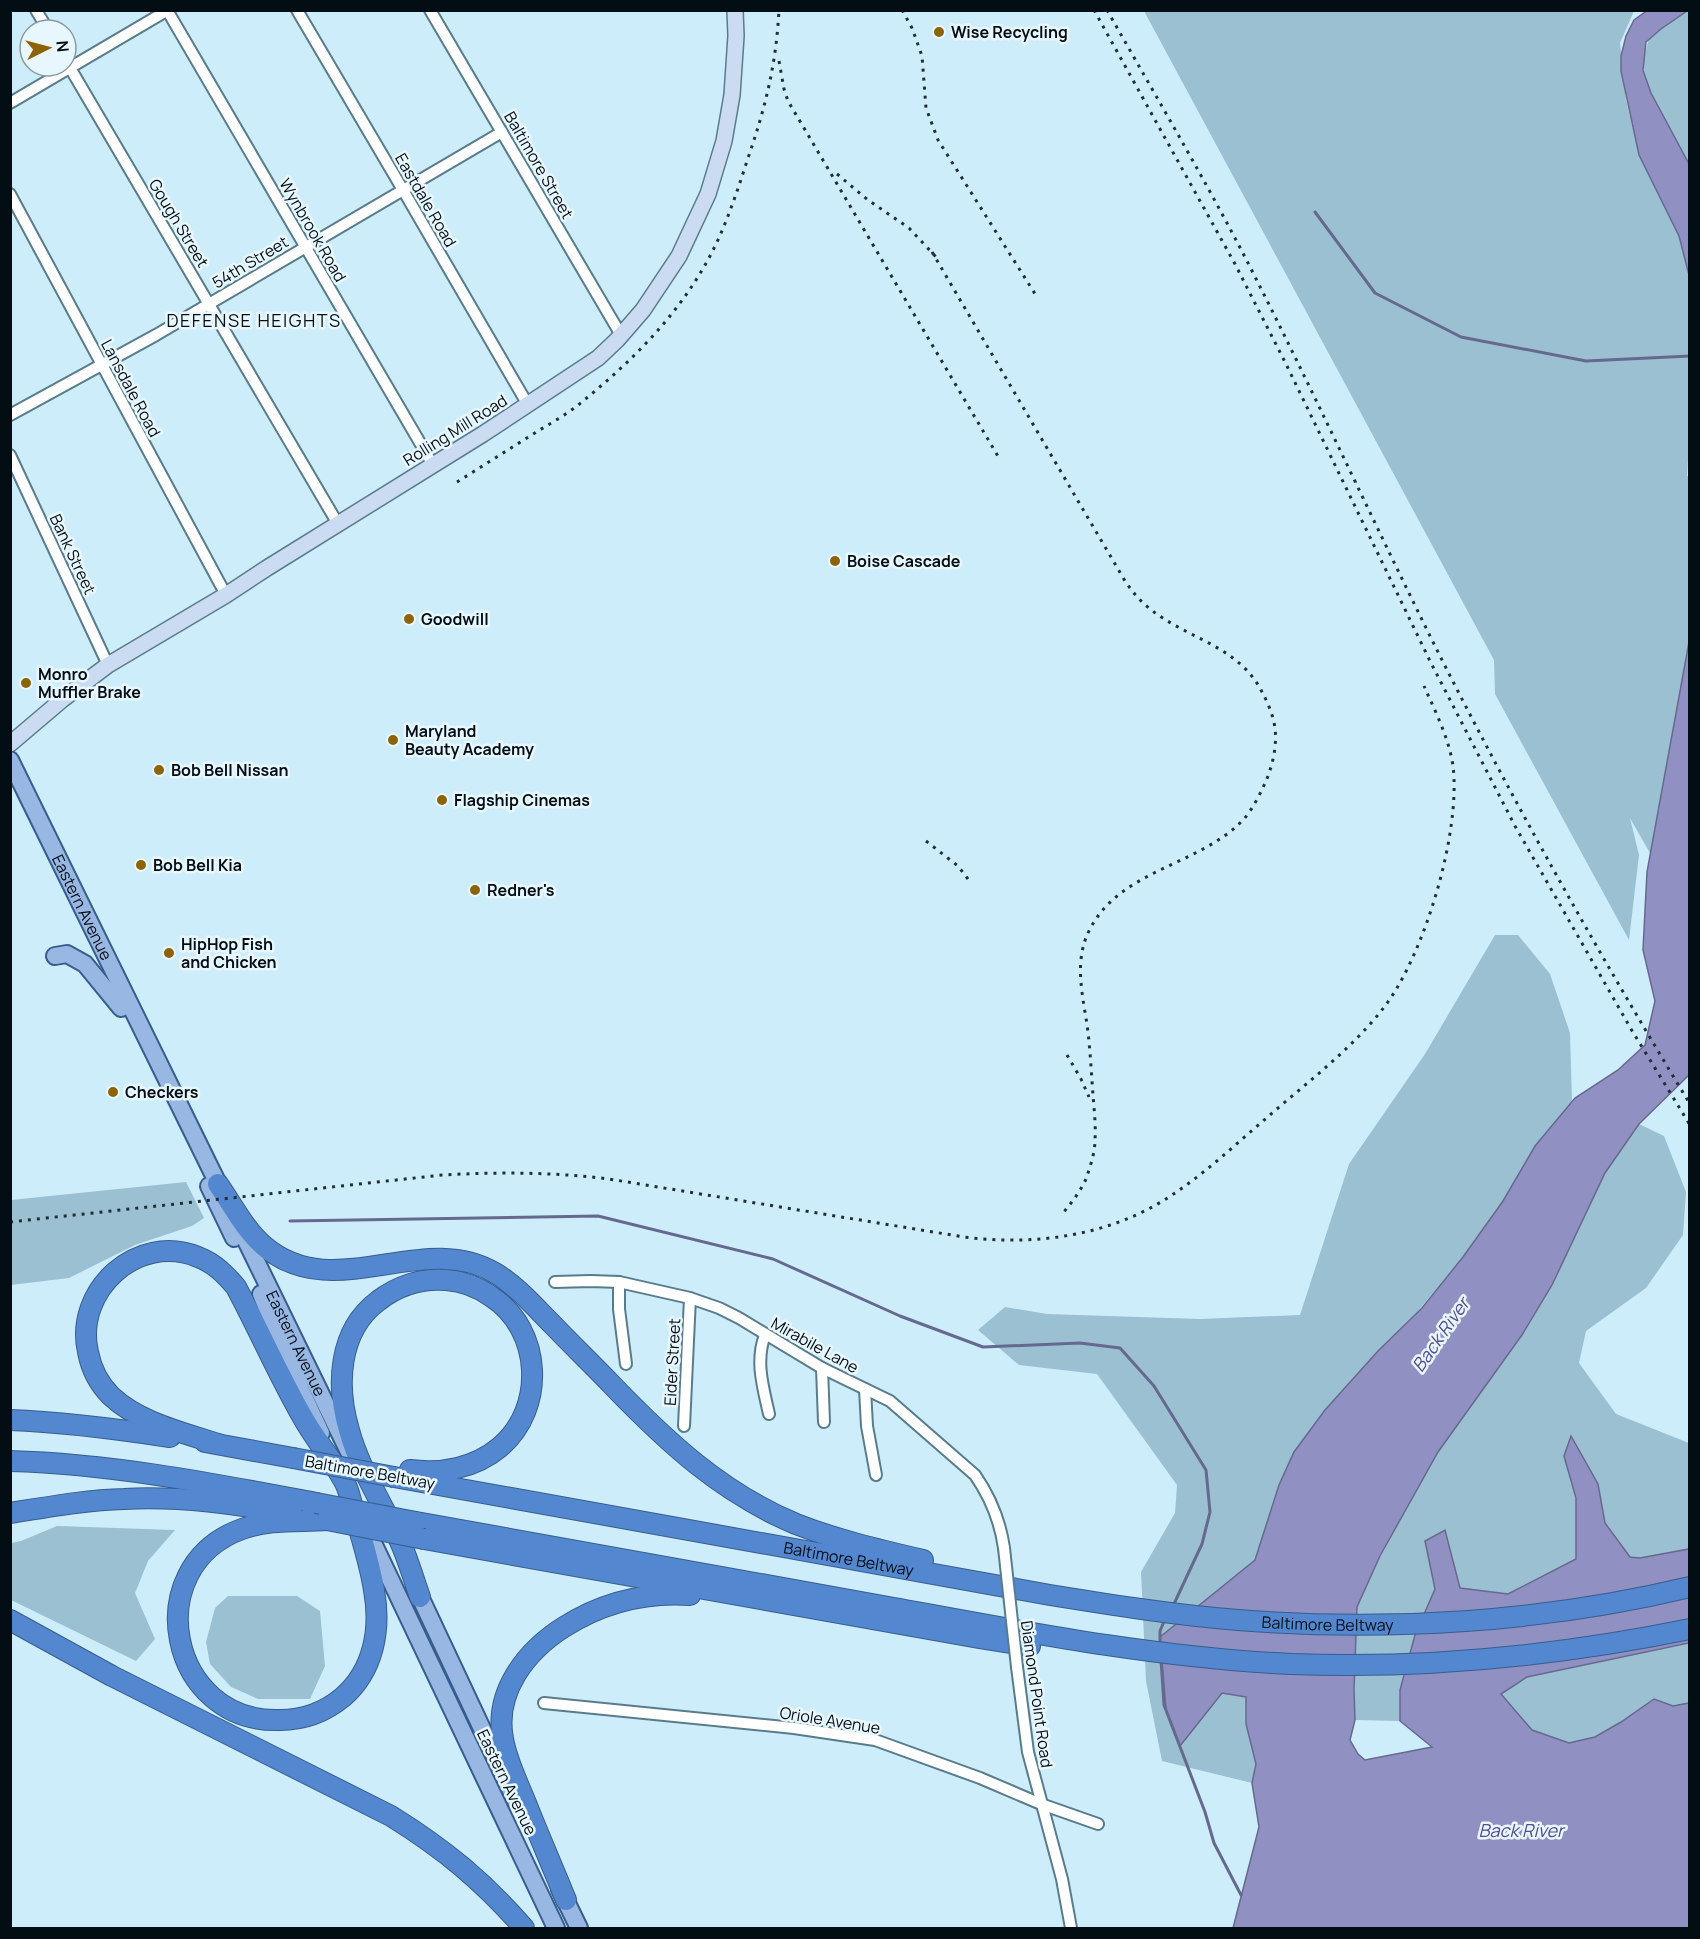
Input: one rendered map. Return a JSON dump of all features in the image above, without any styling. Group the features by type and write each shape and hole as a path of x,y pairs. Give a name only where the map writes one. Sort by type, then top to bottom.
{"highway":[{"path":"218,1184 261,1244 283,1260 307,1269 343,1270 426,1259 449,1259 467,1262 494,1272 528,1299 644,1418 686,1457 729,1488 773,1513 833,1536 1050,1595"},
{"path":"218,1444 154,1423 137,1414 111,1395 95,1374 86,1346 86,1328 92,1302 108,1278 130,1261 156,1252 181,1252 196,1256 211,1264 225,1274 236,1287 303,1419 346,1486 369,1563 377,1610 377,1628 365,1669 347,1693 334,1704 303,1718 269,1721 240,1714 225,1707 212,1698 199,1684 183,1654 179,1637 178,1604 189,1574 198,1560 211,1547 224,1537 242,1529 286,1521 327,1520"},
{"path":"392,1472 439,1471 473,1463 501,1446 515,1431 524,1416 533,1380 529,1347 523,1332 514,1317 500,1302 469,1284 440,1279 407,1285 393,1291 364,1314 354,1328 343,1359 342,1390 349,1430 358,1455 402,1546 420,1598"},
{"path":"10,1408 44,1411 122,1429"},
{"name":"Baltimore Beltway","path":"10,1420 122,1429 392,1472 1050,1595 1136,1609 1262,1622 1395,1624 1495,1618 1615,1602 1689,1587"},
{"path":"10,1461 148,1473 316,1503 420,1530 821,1610 979,1638 1130,1654 1292,1664 1396,1665 1558,1652 1689,1629"},
{"path":"10,1513 92,1501 156,1498 233,1503 327,1520 420,1530 1044,1635 1130,1654"},
{"path":"566,1900 507,1756 503,1739 501,1721 504,1700 514,1677 524,1662 540,1646 577,1619 598,1609 652,1595 678,1594 821,1610"},
{"path":"10,1620 112,1676 358,1799 413,1830 466,1868 524,1929"},
{"path":"10,1630 112,1676"}],"main road":[{"name":"Eastern Avenue","path":"10,760 420,1598 493,1755 579,1929"},
{"name":"Eastern Avenue","path":"10,785 166,1096 257,1286 301,1390 556,1929"},
{"path":"55,956 67,954 85,964 121,1008"},
{"path":"542,1897 565,1929"}],"street":[{"path":"78,59 167,10"},
{"name":"Wynbrook Road","path":"167,10 433,465"},
{"name":"Eastdale Road","path":"297,10 528,405"},
{"name":"Baltimore Street","path":"430,10 621,335"},
{"name":"Rolling Mill Road","path":"10,744 108,664 226,595 528,405 598,358 621,335 644,310 679,256 708,194 724,141 732,95 736,36 735,10"},
{"path":"10,103 48,78"},
{"name":"Gough Street","path":"76,78 338,524"},
{"name":"54th Street","path":"10,415 102,366 502,132"},
{"name":"Lansdale Road","path":"10,194 226,595"},
{"name":"Bank Street","path":"10,455 108,664"},
{"name":"Mirabile Lane","path":"555,1282 619,1282 690,1298 734,1315 822,1368 890,1401 971,1470 992,1503 1002,1532"},
{"path":"619,1282 619,1308 626,1364"},
{"name":"Eider Street","path":"684,1426 690,1298"},
{"path":"765,1335 759,1352 760,1375 769,1414"},
{"path":"822,1368 824,1422"},
{"path":"865,1389 867,1426 876,1475"},
{"name":"Diamond Point Road","path":"1002,1532 1028,1752 1062,1879 1071,1929"},
{"name":"Oriole Avenue","path":"544,1703 794,1728 875,1740 1098,1824"}],"shaded area":[{"path":"1144,11 1634,11 1620,43 1626,100 1639,155 1679,236 1689,275 1690,427 1687,476 1689,476 1690,642 1651,855 1630,818 1639,855 1629,940 1495,694 1494,660"},
{"path":"1678,11 1689,11 1689,164 1651,93 1643,63 1649,38"},
{"path":"1495,935 1518,935 1550,974 1570,1033 1572,1101 1535,1146 1503,1201 1463,1257 1418,1311 1325,1410 1294,1452 1279,1485 1257,1554 1246,1703 1246,1724 1256,1764 1252,1783 1162,1761 1146,1681 1141,1572 1175,1513 1177,1485 1097,1374 1019,1365 978,1330 1005,1307 1047,1314 1200,1319 1300,1315 1349,1164 1425,1054"},
{"path":"1639,1124 1664,1136 1686,1192 1683,1235 1646,1288 1586,1331 1579,1363 1616,1414 1689,1443 1689,1549 1640,1558 1630,1557 1605,1523 1598,1484 1571,1437 1564,1456 1576,1498 1576,1559 1509,1594 1460,1588 1445,1530 1425,1540 1435,1589 1415,1635 1400,1690 1400,1721 1355,1720 1357,1607 1378,1561 1438,1452 1520,1339 1552,1285 1605,1173"},
{"path":"186,1182 204,1218 192,1226 135,1245 69,1278 11,1285 11,1200"},
{"path":"57,1526 175,1530 148,1561 135,1593 155,1639 136,1661 11,1600 11,1543"},
{"path":"228,1596 297,1596 320,1611 325,1666 310,1699 258,1699 231,1687 210,1664 206,1642 215,1608"},
{"path":"1689,1643 1689,1703 1621,1722 1595,1737 1569,1743 1532,1730 1501,1694 1527,1677"}],"water":[{"path":"1648,10 1687,11 1646,42 1643,70 1651,93 1689,164 1689,275 1679,236 1639,155 1621,71 1621,56 1626,36 1634,20"},
{"name":"Back River","path":"1689,642 1689,1075 1639,1124 1605,1173 1552,1285 1522,1335 1438,1452 1380,1556 1357,1607 1355,1720 1350,1740 1358,1754 1365,1760 1432,1747 1400,1721 1400,1690 1415,1635 1435,1589 1425,1541 1445,1530 1460,1588 1508,1594 1576,1559 1576,1498 1564,1456 1571,1436 1598,1484 1605,1523 1630,1557 1640,1558 1689,1549 1689,1643 1527,1677 1501,1694 1532,1730 1569,1743 1595,1737 1654,1699 1673,1706 1689,1703 1689,1928 1233,1928 1259,1827 1252,1783 1256,1764 1246,1724 1246,1697 1222,1693 1180,1746 1166,1710 1160,1637 1255,1560 1279,1485 1294,1452 1325,1410 1378,1351 1422,1308 1463,1257 1503,1201 1535,1146 1575,1098 1618,1070 1645,1045 1655,1001 1643,950 1647,872"}],"waterway":[{"path":"1315,212 1375,293 1461,337 1586,361 1690,356"},
{"path":"290,1221 598,1216 773,1259 900,1316 983,1347 1080,1343 1120,1348 1154,1386 1206,1470 1210,1512 1202,1544 1173,1606"},
{"path":"1160,1644 1160,1631 1165,1619"},
{"path":"1161,1660 1164,1705 1205,1812 1214,1843 1241,1895"}],"railway":[{"path":"457,482 583,401 641,348 676,309 691,288 717,242 753,142 772,69 779,10"},
{"path":"902,10 912,28 922,56 926,108 938,140 1037,297"},
{"path":"1094,10 1235,264 1430,661 1515,826 1631,1029 1690,1125"},
{"path":"1107,10 1247,261 1441,658 1500,771 1592,939 1690,1104"},
{"path":"779,61 788,101 999,458"},
{"path":"837,174 868,200 909,228 937,258"},
{"path":"932,252 1128,585 1142,602 1163,618 1210,643 1238,662 1261,690 1270,708 1275,728 1275,748 1268,775 1256,801 1243,820 1205,848 1140,880 1121,893 1104,909 1085,940 1080,973 1090,1056 1095,1145 1086,1179 1063,1213"},
{"path":"10,1222 442,1175 505,1173 609,1179 964,1237 1018,1240 1045,1238 1072,1235 1124,1220 1149,1209 1198,1177 1316,1076 1373,1021 1400,983 1414,955 1437,891 1446,857 1454,793 1453,766 1448,745 1424,686"},
{"path":"926,841 958,866 968,879"},
{"path":"1067,1055 1089,1097"}],"place":[{"name":"Wise Recycling","path":"939,32"},
{"name":"Boise Cascade","path":"835,561"},
{"name":"Goodwill","path":"409,619"},
{"name":"Monro Muffler Brake","path":"26,683"},
{"name":"Maryland Beauty Academy","path":"393,740"},
{"name":"Bob Bell Nissan","path":"159,770"},
{"name":"Flagship Cinemas","path":"442,800"},
{"name":"Bob Bell Kia","path":"141,865"},
{"name":"Redner's","path":"475,890"},
{"name":"HipHop Fish and Chicken","path":"169,953"},
{"name":"Checkers","path":"113,1092"}],"district":[{"name":"DEFENSE HEIGHTS","path":"254,321"}]}
